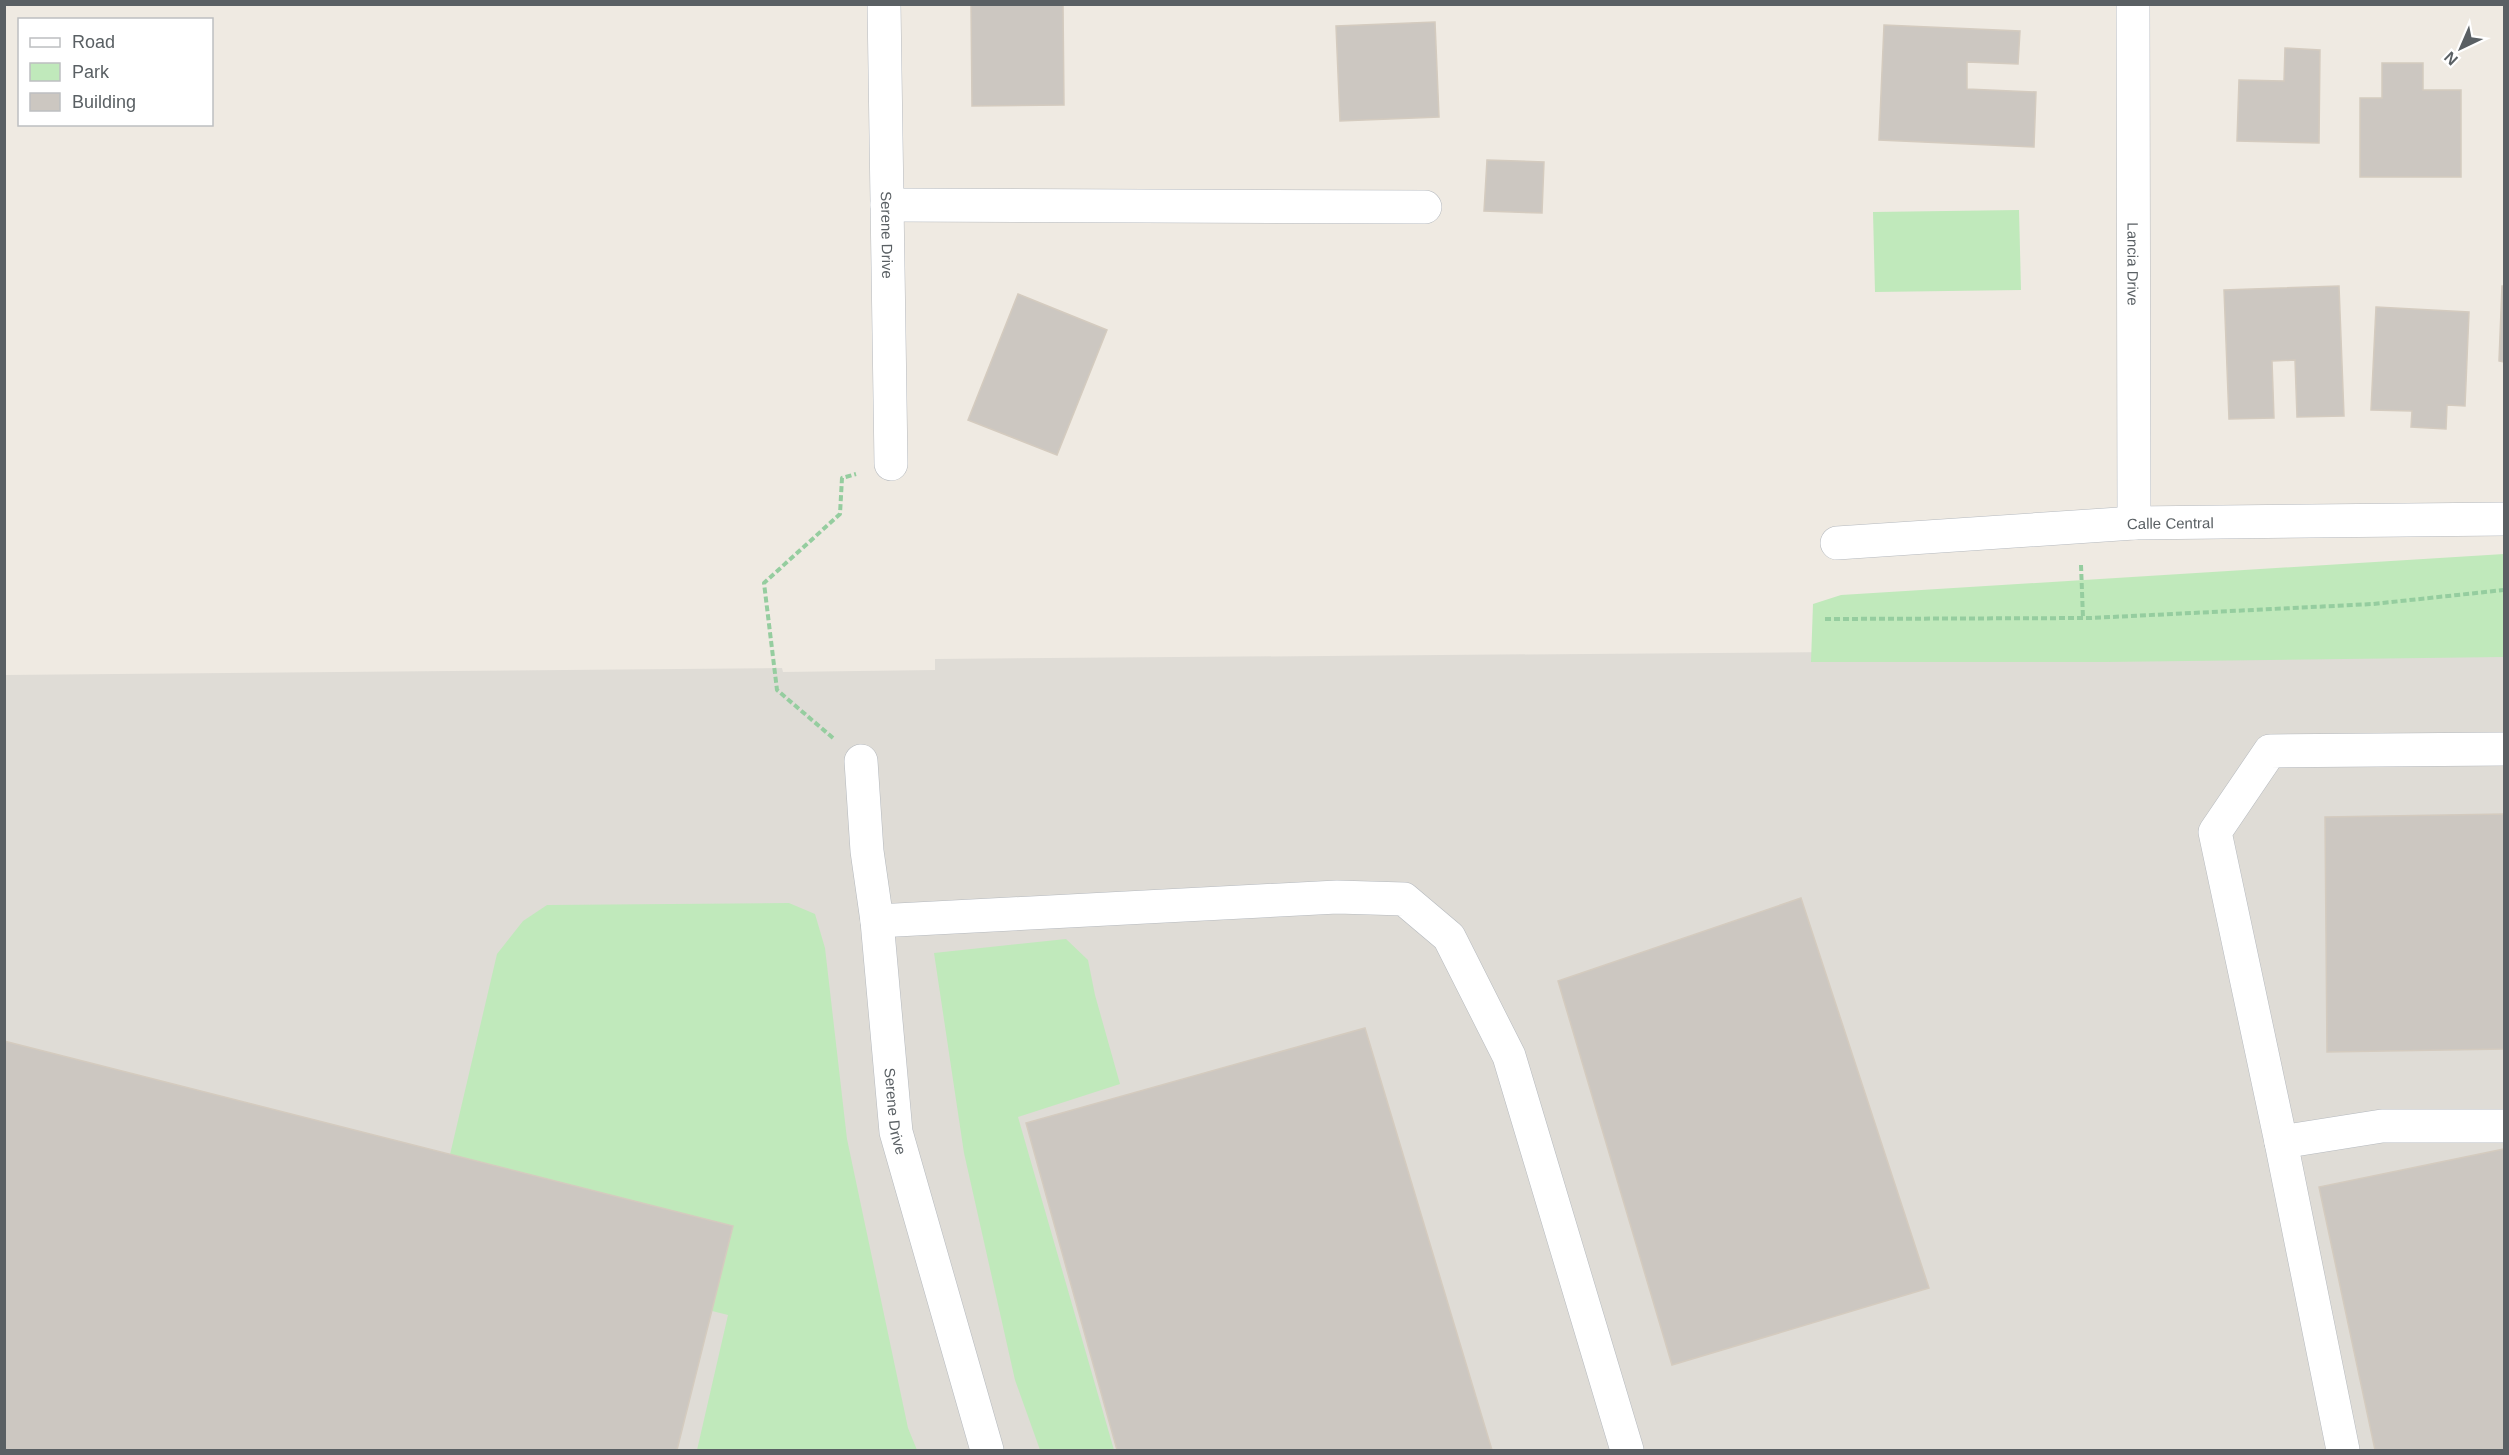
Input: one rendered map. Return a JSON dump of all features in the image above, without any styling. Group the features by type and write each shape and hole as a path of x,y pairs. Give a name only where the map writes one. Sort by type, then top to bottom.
{"street":[{"name":"Serene Drive","path":"884,4 891,464"},
{"name":"Lancia Drive","path":"2133,4 2134,523"},
{"path":"887,205 1425,207"},
{"name":"Calle Central","path":"1837,543 2134,523 2505,519"},
{"path":"2343,1450 2215,832 2270,751 2505,749"},
{"name":"Serene Drive","path":"861,762 867,851 877,921 896,1132 987,1450"},
{"path":"877,921 1336,897 1404,899 1449,937 1509,1056 1627,1450"},
{"path":"2281,1142 2382,1126 2505,1126"}],"path":[{"path":"861,762 777,690 764,583 840,514 842,478 891,464"},
{"path":"2080,527 2083,618"},
{"path":"1825,619 2083,618 2373,604 2505,590"}],"shaded area":[{"path":"2504,641 2504,1450 5,1450 5,675 782,668 783,672 935,670 935,659 1956,651"}],"green space":[{"path":"2019,210 2021,290 1875,292 1873,212"},
{"path":"2504,554 2504,657 2107,662 1811,662 1813,604 1841,595"},
{"path":"789,903 815,914 825,948 847,1139 908,1428 917,1450 697,1450 728,1315 430,1240 497,954 523,921 547,905"},
{"path":"1066,939 1088,960 1095,995 1120,1084 1018,1117 1114,1450 1040,1450 1015,1380 964,1153 934,953"}],"building":[{"path":"971,4 1063,4 1064,105 972,106"},
{"path":"1435,22 1439,117 1340,121 1336,26"},
{"path":"1884,25 2020,31 2018,64 1967,62 1967,89 2036,92 2034,147 1879,140"},
{"path":"2285,48 2320,50 2319,143 2237,141 2239,80 2284,81"},
{"path":"2382,63 2423,63 2423,90 2461,90 2461,177 2360,177 2360,98 2382,98"},
{"path":"1487,160 1544,162 1542,213 1484,211"},
{"path":"2339,286 2344,416 2297,417 2295,360 2272,361 2274,418 2229,419 2224,290"},
{"path":"2502,286 2504,286 2504,362 2499,361"},
{"path":"1018,294 1107,330 1057,455 968,420"},
{"path":"2376,307 2469,312 2465,406 2447,405 2446,429 2411,427 2412,411 2371,410"},
{"path":"2504,814 2504,1049 2327,1052 2325,817"},
{"path":"1801,898 1929,1288 1672,1365 1558,981"},
{"path":"1365,1028 1492,1450 1117,1450 1026,1123"},
{"path":"4,1041 733,1226 677,1450 4,1450"},
{"path":"2504,1149 2504,1450 2375,1450 2319,1187"}]}
